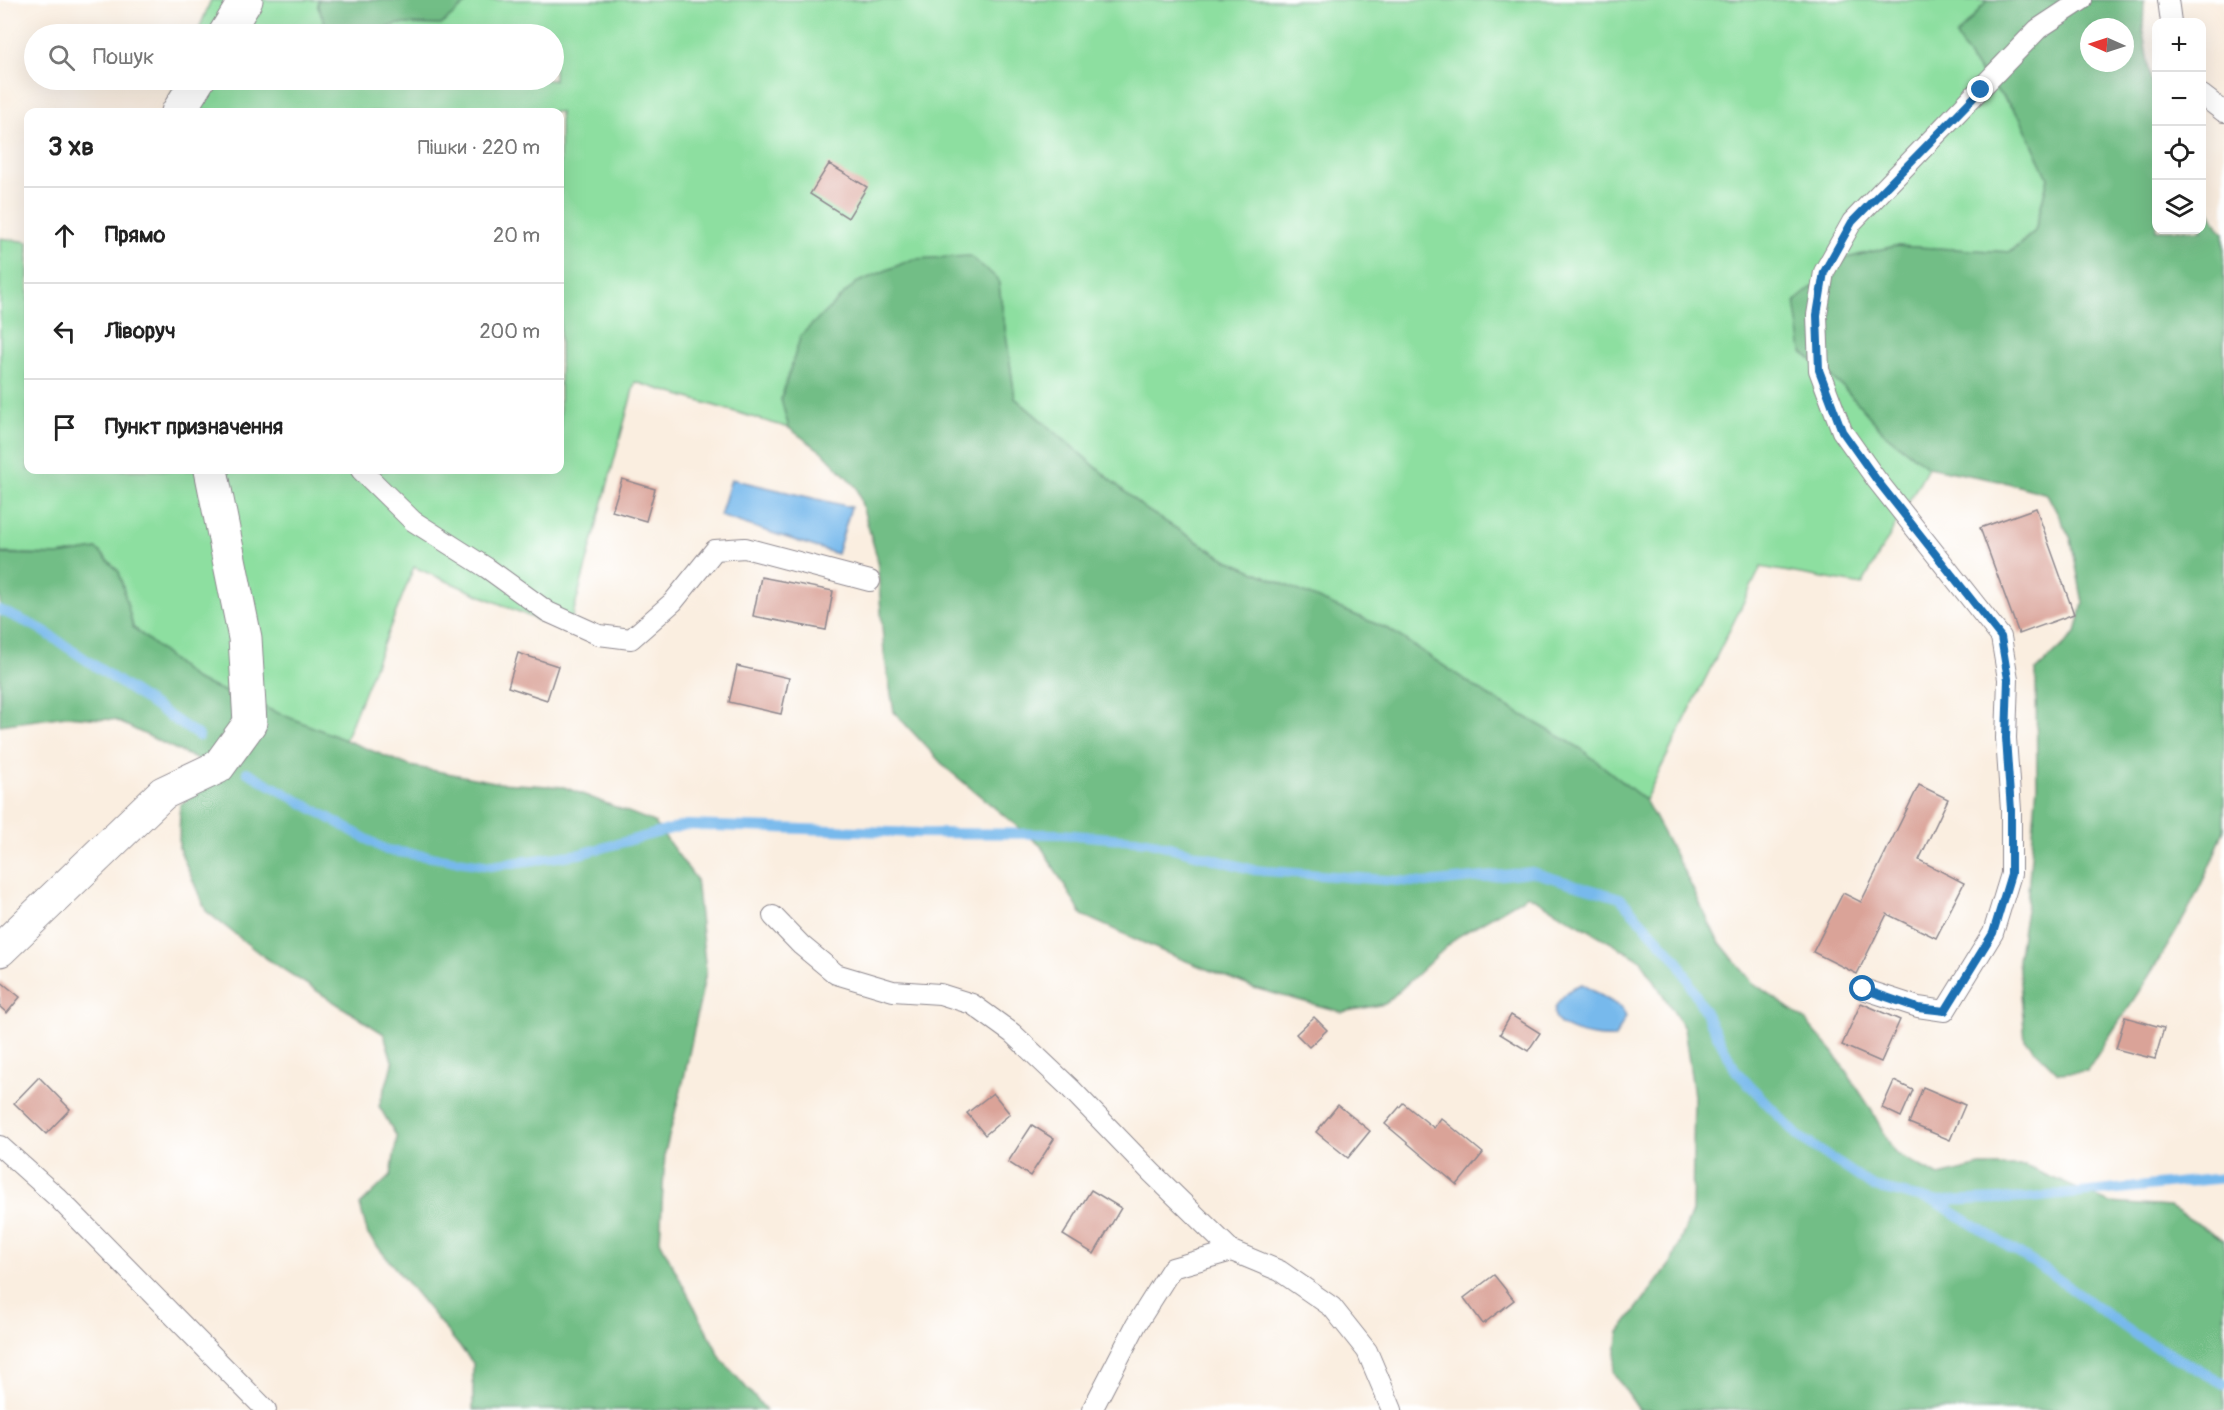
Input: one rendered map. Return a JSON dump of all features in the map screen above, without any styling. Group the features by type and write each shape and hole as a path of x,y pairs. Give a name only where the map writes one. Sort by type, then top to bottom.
{"street":[{"path":"231,24 246,0"},
{"path":"180,108 192,90"},
{"path":"0,950 163,793 218,767 250,723 245,638 212,474"}],"lane":[{"path":"1863,989 1918,1008 1945,1011 1993,933 2011,874 2011,810 2006,738 2008,679 2001,637 1903,514 1842,431 1819,370 1817,315 1824,272 1852,222 2038,29 2082,0"},
{"path":"2168,0 2170,18"},
{"path":"2206,98 2224,112"},
{"path":"365,474 413,521 487,568 548,612 599,635 631,639 673,602 715,550 745,548 870,581"},
{"path":"773,916 801,945 836,974 893,991 940,994 972,1004 1012,1033 1232,1251 1280,1271 1332,1307 1367,1351 1392,1410"},
{"path":"0,1146 58,1198 266,1410"},
{"path":"1092,1410 1136,1325 1172,1268 1232,1251"}],"green space":[{"path":"211,0 318,0 318,7 326,24 201,24"},
{"path":"318,0 470,0 442,24 326,24 318,7"},
{"path":"470,0 1988,0 1957,36 1971,61 2020,117 2048,178 2035,231 2010,252 1895,246 1847,258 1802,352 1845,389 1885,434 1928,467 1862,585 1761,567 1645,800 1580,748 1489,696 1390,630 1225,559 1145,509 1015,398 998,279 781,399 789,428 635,382 568,633 414,567 345,740 196,680 133,627 119,572 97,549 58,555 0,553 0,238 24,241 24,474 564,474 564,108 166,108 173,90 564,90 564,24 442,24"},
{"path":"1988,0 2144,0 2143,32 2152,88 2152,234 2206,234 2206,204 2224,233 2224,829 2212,862 2180,924 2087,1071 2058,1073 2025,1040 2018,960 2027,903 2037,785 2036,671 2076,633 2083,603 2071,539 2047,494 2004,482 1928,467 1885,434 1845,389 1802,351 1795,301 1847,258 1895,246 2011,252 2035,231 2048,178 2020,117 1971,61 1956,36"},
{"path":"970,256 998,279 1015,398 1145,509 1225,559 1390,630 1489,696 1580,748 1645,800 1689,881 1717,939 1752,982 1804,1019 1834,1053 1869,1106 1895,1153 1939,1176 1980,1166 2025,1166 2110,1203 2170,1207 2224,1240 2224,1410 1639,1410 1613,1372 1619,1332 1671,1263 1692,1212 1694,1096 1684,1028 1641,960 1528,895 1457,937 1385,1004 1342,1012 1254,988 1164,952 1082,915 1041,846 945,767 894,712 884,653 877,557 857,488 825,454 789,428 781,399 801,335 856,283 913,259"},
{"path":"97,549 119,572 133,627 196,680 410,766 500,783 564,787 654,822 696,879 706,972 684,1078 665,1152 660,1241 722,1360 766,1410 473,1410 473,1363 368,1235 360,1205 391,1175 397,1137 379,1106 393,1064 384,1034 264,957 206,911 179,848 180,805 223,772 115,720 66,716 0,725 0,554 58,555"}],"water":[{"path":"731,479 851,507 837,554 720,516"},
{"path":"1582,984 1622,1008 1626,1017 1615,1037 1583,1034 1562,1025 1556,1018 1555,1010 1560,1000 1570,990"}],"building":[{"path":"829,164 867,187 848,218 810,194"},
{"path":"622,479 655,489 646,521 612,511"},
{"path":"2036,508 2074,614 2019,634 1980,528"},
{"path":"761,577 833,591 826,630 753,616"},
{"path":"518,653 558,666 547,700 508,687"},
{"path":"737,666 789,678 781,714 729,702"},
{"path":"1919,785 1948,799 1919,860 1964,883 1936,938 1887,914 1857,974 1813,952 1843,893 1861,902"},
{"path":"0,981 20,997 7,1013 0,1007"},
{"path":"1861,1003 1900,1020 1881,1062 1842,1045"},
{"path":"1511,1015 1540,1033 1528,1051 1500,1034"},
{"path":"1314,1017 1327,1030 1309,1047 1296,1034"},
{"path":"2125,1017 2164,1028 2155,1059 2116,1049"},
{"path":"39,1077 70,1109 46,1134 14,1103"},
{"path":"1894,1081 1913,1090 1901,1117 1882,1108"},
{"path":"1923,1087 1965,1105 1950,1140 1909,1123"},
{"path":"993,1093 1010,1114 985,1135 967,1113"},
{"path":"1403,1103 1434,1128 1441,1118 1483,1153 1457,1185 1385,1124"},
{"path":"1338,1105 1370,1131 1348,1158 1316,1132"},
{"path":"1032,1125 1054,1139 1030,1176 1008,1162"},
{"path":"1091,1190 1121,1208 1094,1254 1063,1235"},
{"path":"1494,1275 1514,1300 1483,1324 1464,1298"}],"waterway":[{"path":"0,610 39,628 199,736"},
{"path":"247,772 386,850 490,866 580,854 686,825 918,833 1061,834 1147,841 1254,870 1426,883 1532,872 1620,898 1678,961 1736,1071 1798,1136 1874,1187 1935,1201 2047,1271 2137,1336 2224,1384"},
{"path":"1935,1201 2031,1198 2224,1178"}],"route":[{"path":"1863,989 1918,1008 1945,1011 1993,933 2011,874 2011,810 2006,738 2008,679 2001,637 1876,479 1842,431 1819,370 1817,315 1824,272 1852,222 1981,90"}]}
